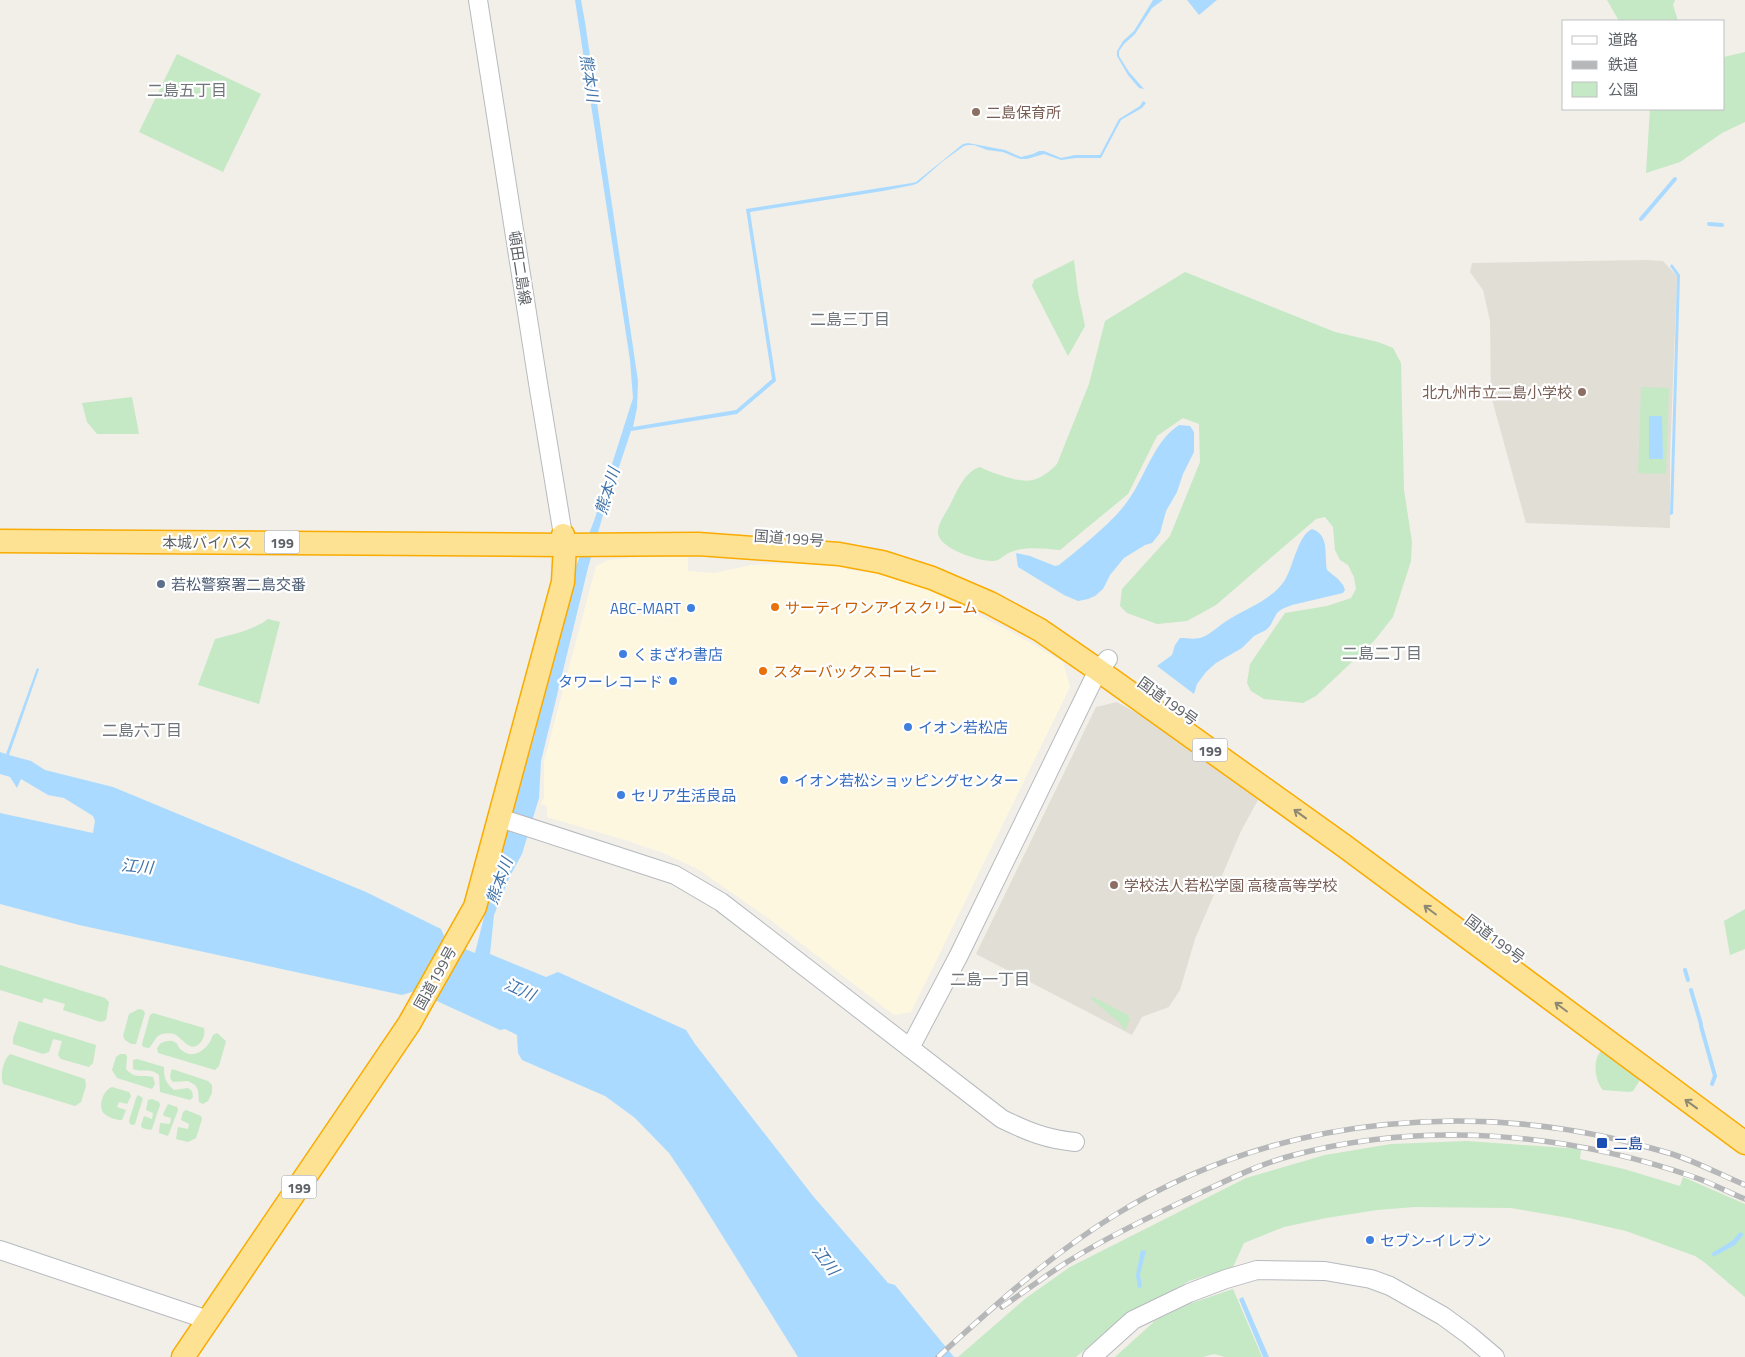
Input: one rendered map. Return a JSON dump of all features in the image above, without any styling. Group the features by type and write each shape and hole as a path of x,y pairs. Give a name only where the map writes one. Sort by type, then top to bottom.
{"highway":[{"name":"本城バイパス","path":"0,529 582,540"},
{"name":"本城バイパス","path":"0,541 582,540"},
{"name":"国道199号","path":"183,1357 367,1088 413,1017 475,907 563,582 582,540 698,544 839,554 882,562 932,578 990,603 1103,664 1353,834 1745,1125"},
{"name":"国道199号","path":"1103,664 1343,845 1745,1143"}],"street":[{"name":"頓田二島線","path":"478,0 538,383 582,540"},
{"path":"910,1048 959,955 1103,664"},
{"path":"500,818 676,874 721,902 1002,1119 1044,1137 1075,1142"},
{"path":"0,1250 208,1320"},
{"path":"1092,1357 1133,1320 1189,1293 1257,1270 1326,1271 1372,1280 1390,1286 1443,1316 1495,1357"}],"shaded area":[{"name":"北九州市立二島小学校","path":"1663,261 1677,276 1670,458 1670,528 1526,523 1491,396 1490,321 1483,290 1470,272 1472,263"},
{"name":"イオン若松ショッピングセンター","path":"644,557 688,557 688,571 714,573 752,565 822,562 843,566 846,569 871,572 926,588 1017,635 1063,662 1070,687 911,1012 894,1015 768,918 698,869 663,853 547,817 547,806 540,804 544,798 544,761 596,566 608,560"},
{"name":"学校法人若松学園 高稜高等学校","path":"1117,702 1156,724 1258,800 1241,831 1195,939 1180,990 1169,1007 1142,1017 1132,1035 976,954 1096,707"}],"green space":[{"path":"1607,0 1675,0 1673,5 1678,20 1618,20"},
{"path":"1745,52 1745,122 1722,133 1680,162 1646,173 1650,110 1725,110 1725,57"},
{"path":"177,54 261,94 223,172 139,132"},
{"path":"1074,260 1085,326 1068,356 1032,286 1034,280"},
{"path":"1185,272 1335,332 1378,342 1393,348 1401,363 1404,490 1412,542 1411,561 1393,617 1374,641 1316,696 1303,703 1264,699 1251,691 1247,683 1250,664 1285,613 1327,606 1351,598 1356,589 1354,577 1348,565 1340,560 1335,550 1333,527 1325,517 1316,519 1216,605 1187,621 1157,624 1127,613 1120,606 1122,589 1170,536 1200,462 1199,424 1183,418 1157,436 1128,494 1060,550 1036,548 1017,550 994,561 968,556 951,548 939,538 938,529 942,518 962,482 975,469 980,467 1003,476 1026,481 1044,475 1057,464 1089,384 1105,321"},
{"path":"1641,387 1669,388 1666,474 1638,473"},
{"path":"132,397 139,434 97,434 87,422 82,403"},
{"path":"268,619 280,622 259,704 198,685 215,639 250,629"},
{"path":"1745,909 1745,949 1730,955 1724,921"},
{"path":"0,965 105,998 109,1002 106,1020 101,1022 63,1010 65,1004 44,998 42,1003 0,990"},
{"path":"1093,997 1128,1015 1130,1019 1125,1030 1120,1023 1091,999"},
{"path":"139,1009 145,1013 136,1044 131,1044 123,1036 129,1014"},
{"path":"153,1013 204,1028 202,1040 193,1047 174,1034 165,1033 158,1036 149,1048 143,1047 142,1044 150,1015"},
{"path":"19,1021 96,1045 93,1063 89,1067 61,1059 58,1055 62,1041 53,1039 49,1052 43,1054 13,1044 13,1038"},
{"path":"217,1033 226,1041 219,1066 215,1070 158,1053 157,1048 161,1043 171,1041 177,1043 185,1053 196,1054 204,1049 213,1035"},
{"path":"1601,1051 1640,1080 1633,1091 1603,1090 1596,1076 1596,1060"},
{"path":"10,1054 85,1079 86,1086 81,1102 75,1106 3,1084 3,1068"},
{"path":"120,1054 127,1056 126,1069 130,1072 136,1076 153,1077 155,1084 152,1089 117,1078 112,1070 116,1057"},
{"path":"137,1059 164,1067 166,1080 171,1087 174,1090 188,1088 192,1091 193,1097 190,1100 160,1092 159,1075 152,1071 133,1069 133,1060"},
{"path":"172,1069 208,1081 212,1085 212,1093 208,1101 203,1104 199,1102 198,1090 195,1085 188,1081 173,1082 170,1076"},
{"path":"112,1087 129,1092 131,1096 127,1104 119,1102 117,1107 126,1110 122,1120 108,1116 101,1109 102,1100 106,1092"},
{"path":"138,1095 143,1098 135,1124 133,1125 129,1121"},
{"path":"152,1099 159,1102 160,1105 150,1130 142,1128 141,1125 144,1116 152,1119 153,1113 146,1110 148,1100"},
{"path":"168,1104 177,1107 178,1110 168,1136 159,1133 160,1123 170,1124 171,1118 163,1114"},
{"path":"186,1110 201,1116 202,1119 196,1138 188,1142 176,1139 178,1127 188,1129 189,1124 181,1120 183,1112"},
{"path":"1467,1141 1581,1149 1580,1159 1624,1169 1680,1186 1683,1177 1745,1204 1745,1297 1695,1256 1626,1231 1569,1218 1511,1208 1415,1207 1377,1210 1326,1218 1284,1227 1244,1243 1233,1267 1189,1281 1120,1320 1076,1357 958,1357 1026,1298 1070,1267 1246,1178 1325,1155 1391,1144"},
{"path":"1233,1289 1262,1357 1225,1357 1214,1354 1203,1357 1115,1357 1156,1320 1189,1304"}],"water":[{"path":"575,0 581,0 585,22 638,381 637,408 633,427 736,410 772,379 746,209 916,182 963,144 968,143 1005,150 1021,157 1039,151 1044,151 1061,158 1075,155 1100,155 1119,119 1140,106 1143,101 1146,103 1142,108 1121,120 1101,158 1061,160 1044,154 1020,159 1003,152 968,145 943,161 918,183 913,185 750,212 776,381 737,414 631,431 603,515 588,568 541,761 539,798 522,854 510,876 494,915 490,954 546,977 558,972 686,1030 813,1196 888,1283 895,1285 954,1357 798,1357 669,1153 635,1118 605,1096 522,1060 518,1053 517,1035 505,1029 500,1030 415,991 402,995 79,925 0,904 0,813 93,833 95,821 93,816 64,798 48,795 21,779 17,788 10,777 0,774 0,752 6,754 37,668 39,669 9,755 31,761 45,770 113,787 366,892 441,929 447,942 475,953 501,849 534,737 570,581 594,521 633,398 630,360"},
{"path":"1153,0 1163,0 1152,8 1135,34 1119,51 1119,56 1129,72 1144,89 1139,88 1128,75 1117,56 1117,51 1123,41 1134,31"},
{"path":"1187,0 1217,0 1199,15"},
{"path":"1672,264 1680,275 1673,514 1670,515 1677,276 1670,266"},
{"path":"1649,416 1662,416 1663,459 1649,459"},
{"path":"1179,425 1190,426 1194,432 1194,452 1183,474 1177,492 1166,511 1160,533 1152,543 1145,545 1124,558 1110,575 1103,589 1095,596 1078,601 1064,595 1018,567 1016,553 1030,556 1055,566 1059,565 1095,535 1113,519 1127,502 1162,441"},
{"path":"1312,529 1322,536 1325,546 1327,570 1343,585 1345,590 1343,593 1282,609 1277,613 1266,630 1254,636 1242,648 1216,663 1206,672 1197,684 1194,694 1157,666 1172,655 1175,645 1180,638 1194,639 1203,637 1273,593 1285,580 1299,544 1307,532"},
{"path":"1740,1232 1744,1234 1735,1245 1713,1257 1712,1253 1732,1241"},
{"path":"1141,1250 1146,1251 1140,1274 1142,1287 1138,1288 1136,1275"},
{"path":"1243,1297 1269,1357 1263,1357 1239,1299"}],"waterway":[{"path":"1641,219 1675,179"},
{"path":"1709,224 1722,225"},
{"path":"1685,970 1688,980"},
{"path":"1691,990 1701,1024"},
{"path":"1701,1026 1715,1076 1712,1084"}],"railway":[{"path":"938,1357 1001,1300 1045,1264 1115,1215 1179,1180 1246,1154 1315,1135 1386,1124 1458,1121 1530,1125 1602,1136 1672,1154 1745,1185"},
{"path":"1002,1307 1083,1252 1202,1192 1270,1162 1344,1144 1394,1137 1445,1135 1496,1136 1546,1141 1646,1162 1694,1177 1745,1199"}],"place":[{"name":"二島保育所","path":"976,112"},
{"name":"北九州市立二島小学校","path":"1582,392"},
{"name":"若松警察署二島交番","path":"161,584"},
{"name":"サーティワンアイスクリーム","path":"775,607"},
{"name":"ABC-MART","path":"691,608"},
{"name":"くまざわ書店","path":"623,654"},
{"name":"スターバックスコーヒー","path":"763,671"},
{"name":"タワーレコード","path":"673,681"},
{"name":"イオン若松店","path":"908,727"},
{"name":"イオン若松ショッピングセンター","path":"784,780"},
{"name":"セリア生活良品","path":"621,795"},
{"name":"学校法人若松学園 高稜高等学校","path":"1114,885"},
{"name":"二島","path":"1602,1143"},
{"name":"セブン-イレブン","path":"1370,1240"}],"district":[{"name":"二島五丁目","path":"187,90"},
{"name":"二島三丁目","path":"850,319"},
{"name":"二島二丁目","path":"1382,653"},
{"name":"二島六丁目","path":"142,730"},
{"name":"二島一丁目","path":"990,979"}],"water label":[{"name":"熊本川","path":"590,78"},
{"name":"熊本川","path":"607,491"},
{"name":"江川","path":"137,866"},
{"name":"熊本川","path":"499,881"},
{"name":"江川","path":"520,989"},
{"name":"江川","path":"826,1260"}]}
